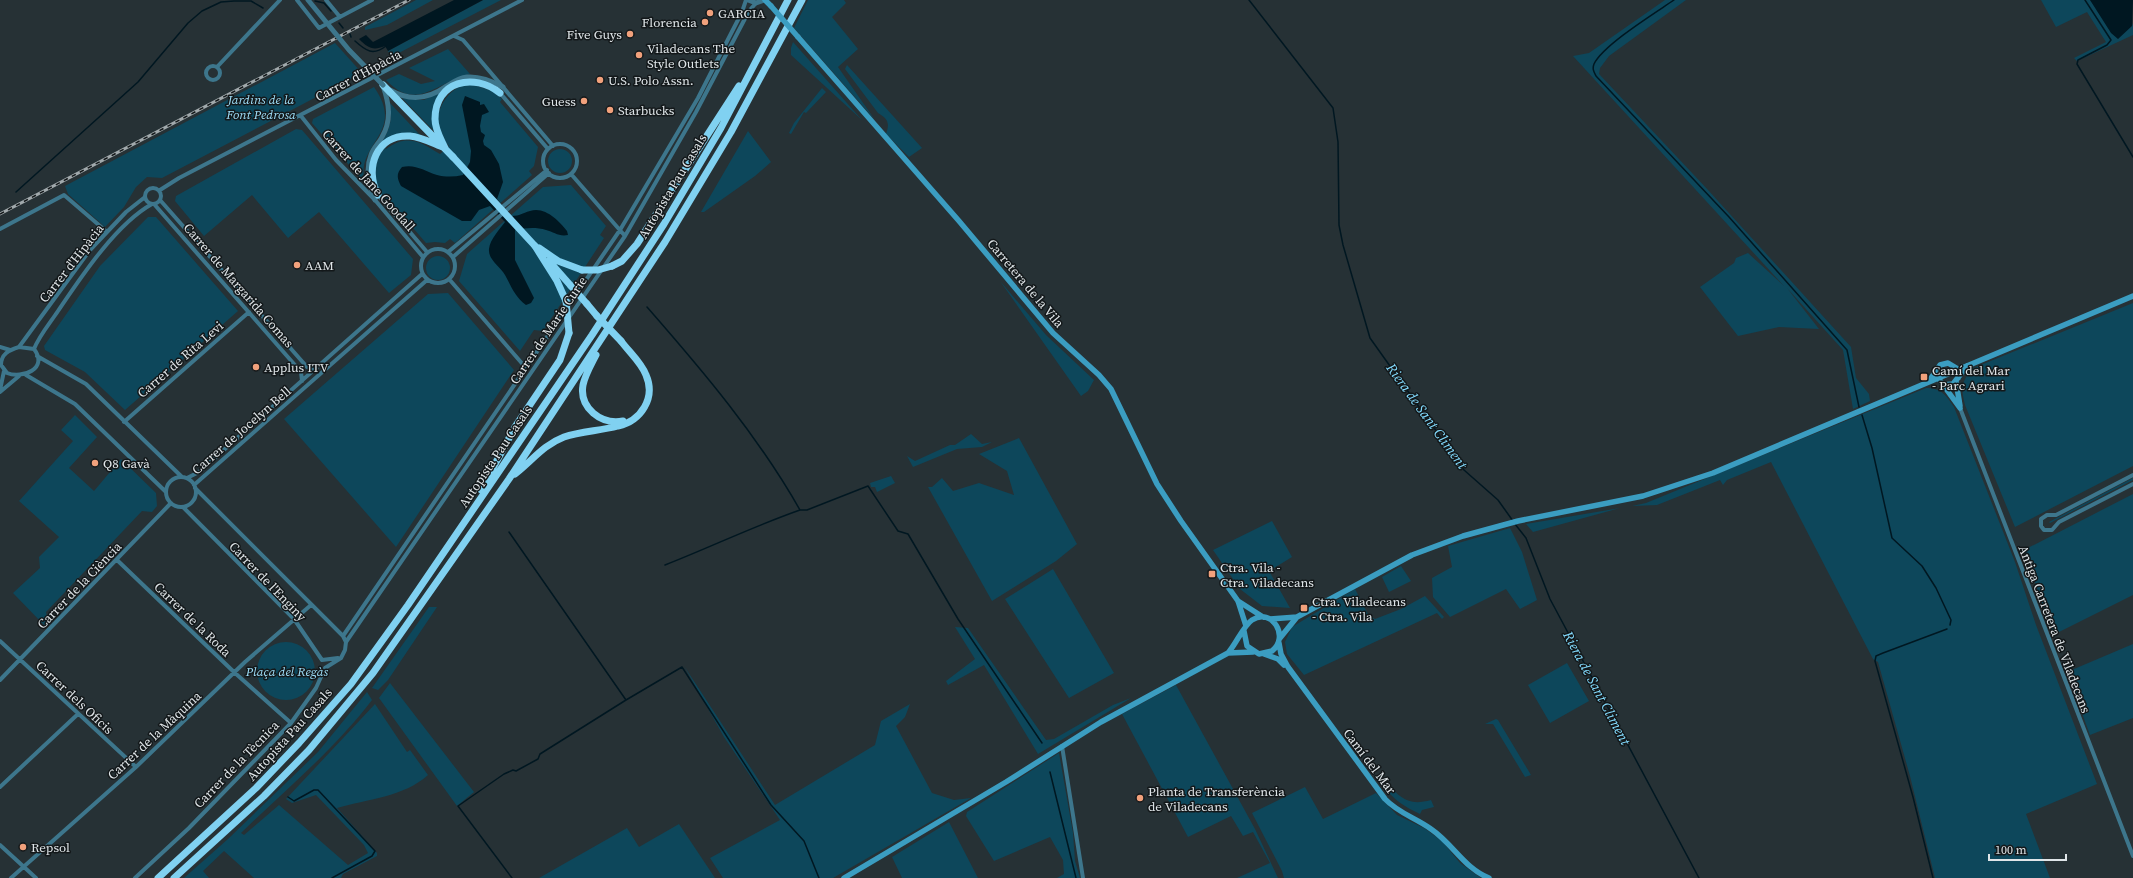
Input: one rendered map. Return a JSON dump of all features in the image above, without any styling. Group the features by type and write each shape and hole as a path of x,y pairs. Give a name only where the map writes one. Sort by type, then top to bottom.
{"highway":[{"name":"Autopista Pau Casals","path":"158,878 256,788 351,684 408,605 629,279 710,146 757,61 788,0"},
{"name":"Autopista Pau Casals","path":"174,878 264,796 309,750 373,673 509,479 605,336 665,242 731,132 802,0"},
{"path":"535,246 558,261 582,270 598,270 622,261 638,244 724,106 757,61"},
{"path":"445,148 437,131 435,118 439,101 448,90 462,82 476,81 501,90"},
{"path":"382,85 445,148 535,246 621,341 638,361 647,376 649,398 635,420 624,424 579,433 547,445 509,479"},
{"path":"376,198 371,169 378,151 386,143 400,137 411,136 445,148"},
{"path":"471,512 502,450 560,360 569,333 566,301 557,281 535,246"},
{"path":"605,336 584,380 583,391 586,404 594,415 612,422 627,420 642,411"}],"main road":[{"name":"Carretera de la Vila","path":"764,0 945,204 1053,333 1098,375 1111,390 1163,495 1238,601"},
{"path":"1238,601 1270,619 1297,617 1424,550 1463,536 1506,524 1643,496 1688,482 2133,296"},
{"path":"1928,382 1940,365 1948,362 1958,369"},
{"path":"1943,385 1948,385 1957,380 1968,365"},
{"path":"1958,369 1957,380 1960,408"},
{"path":"1936,372 1936,378 1960,408"},
{"path":"1238,601 1245,629 1244,642 1253,652"},
{"path":"844,878 1006,782 1102,722 1228,653 1253,619 1264,617"},
{"path":"1228,653 1253,652 1263,654 1273,650 1297,617"},
{"path":"1270,619 1278,626 1279,640"},
{"name":"Camí del Mar","path":"1279,640 1288,667"},
{"name":"Camí del Mar","path":"1263,654 1278,659 1288,667 1385,799 1396,810 1431,828 1442,837 1468,865 1489,878"}],"street":[{"path":"217,67 280,0"},
{"path":"296,0 319,28 372,0"},
{"path":"308,0 349,50 382,85 399,95 412,98 422,98 433,94 454,81 469,77 484,79 501,90 553,146"},
{"path":"326,0 340,16"},
{"name":"Carrer d'Hipàcia","path":"160,190 179,178 522,0"},
{"path":"747,0 756,3 764,0"},
{"name":"Carrer de Marie Curie","path":"343,636 620,230 698,98 747,0"},
{"name":"Carrer de Marie Curie","path":"341,658 345,650 346,642 625,236 696,112 748,12 756,3"},
{"path":"463,40 463,33 473,26"},
{"path":"454,36 463,40 548,149"},
{"path":"376,198 371,190 368,171 371,154 382,137 389,120 388,99 382,85"},
{"name":"Carrer de Jane Goodall","path":"301,116 336,160 376,198 427,252"},
{"path":"563,144 575,153 577,163 571,174 558,177 548,172 544,160 548,149 553,146 563,144"},
{"path":"448,252 548,172"},
{"path":"453,257 548,172"},
{"path":"571,174 625,236"},
{"path":"150,188 160,190 162,195 160,200 153,204 145,197 146,192 150,188"},
{"path":"0,229 64,195 107,232"},
{"name":"Carrer d'Hipàcia","path":"19,347 30,335 73,272 126,212 145,197"},
{"name":"Carrer de Jane Goodall","path":"376,198 423,257"},
{"name":"Carrer de Margarida Comas","path":"160,200 305,365 309,368 316,369"},
{"name":"Carrer d'Hipàcia","path":"34,350 74,287 98,255 126,225 153,204"},
{"name":"Carrer de Margarida Comas","path":"153,204 302,372 302,381"},
{"path":"435,249 448,252 453,257 455,269 449,279 438,284 427,280 422,274 420,267 423,257 427,252 435,249"},
{"name":"Carrer de Jocelyn Bell","path":"187,478 199,472 422,274"},
{"path":"449,279 526,368"},
{"name":"Carrer de Jocelyn Bell","path":"195,487 427,280"},
{"name":"Carrer de Rita Levi","path":"124,422 250,312"},
{"path":"0,347 11,350"},
{"path":"19,347 34,350 38,361 35,369 26,375 19,376 9,374 4,371 1,365 3,357 11,350 19,347"},
{"path":"26,375 75,404 166,492 171,503 183,507 195,497 195,487 187,478 182,477 78,377 37,356"},
{"path":"0,392 4,371"},
{"path":"0,392 19,376"},
{"name":"Antiga Carretera de Viladecans","path":"1960,408 2133,856"},
{"path":"2133,475 2056,515 2045,516 2041,519 2041,526 2044,530 2052,530 2059,522 2133,484"},
{"path":"166,492 170,482 182,477"},
{"name":"Carrer de l'Enginy","path":"195,487 343,636 346,642"},
{"name":"Carrer de la Ciència","path":"0,680 21,660 171,503"},
{"name":"Carrer de l'Enginy","path":"183,507 294,619 322,660 341,658"},
{"name":"Carrer de la Roda","path":"117,560 234,673 290,723"},
{"name":"Carrer de la Màquina","path":"10,878 24,868 136,767 234,673 310,604"},
{"name":"Carrer dels Oficis","path":"0,641 136,767"},
{"name":"Carrer de la Tècnica","path":"135,878 189,828 290,723 316,688 325,668 341,658"},
{"path":"0,786 78,714"},
{"path":"1062,746 1083,878"},
{"path":"0,845 36,878"}],"green space":[{"path":"416,0 433,0 387,25 365,30 365,27"},
{"path":"483,0 501,0 391,57 388,51"},
{"path":"808,0 844,0 846,3 832,17 858,49 838,67 875,120 794,28"},
{"path":"1665,0 1686,0 1609,56 1600,68 1599,74 1708,190 1851,347 1856,378 1869,394 1870,401 1853,409 1843,350 1787,288 1819,329 1779,327 1738,336 1700,287 1734,263 1736,258 1748,253 1784,286 1573,56 1589,53"},
{"path":"2041,0 2090,0 2100,12 2132,26 2133,23 2133,35 2077,61 2074,58 2106,42 2087,12 2056,27"},
{"path":"793,42 862,120 791,55"},
{"name":"Jardins de la Font Pedrosa","path":"335,43 362,73 162,178 147,177 136,187 124,207 105,227 68,194 65,186"},
{"path":"448,49 470,74 428,92 418,94 408,94 397,90 386,80 399,74 421,84 435,81 409,68"},
{"path":"847,65 922,148 909,157 886,134 888,124 886,119 878,113 845,69"},
{"path":"469,83 495,92 502,99 500,102 538,147 534,166 529,171 532,175 455,243 450,239 445,243 426,243 389,200 385,203 374,183 377,158 385,148 386,149 401,141 407,140 420,143 440,154 449,146 442,137 438,128 440,108 452,92"},
{"path":"374,87 383,103 385,116 383,127 366,158 364,169 365,183 312,123 313,119"},
{"path":"446,88 433,124 434,131 402,98 424,100"},
{"path":"822,88 826,92 806,113 804,112 791,134 789,133 794,123"},
{"path":"390,103 421,136 415,134 378,147 385,137 389,126 391,116"},
{"path":"296,129 302,130 413,259 411,275 389,293 319,212 288,238 252,195 204,236 175,201 176,196"},
{"path":"748,131 771,162 755,176 704,212 701,212"},
{"path":"560,149 565,150 571,156 571,166 565,172 560,173 555,172 549,166 548,161 549,156 555,150"},
{"path":"571,185 606,226 600,235 604,238 543,331 534,330 520,351 459,281 467,254 543,187"},
{"path":"148,217 156,217 238,311 125,410 85,372 45,350 44,346 100,266"},
{"path":"438,256 443,257 449,263 449,273 443,279 438,280 433,279 427,273 426,268 427,263 433,257"},
{"path":"1000,281 1046,335 1094,380 1088,391 1081,396"},
{"path":"448,293 514,370 396,547 284,419 428,294"},
{"path":"2133,303 2133,466 2015,527 1965,405 1963,386 1965,379 1971,369"},
{"path":"1926,388 1936,389 1943,393 1954,407 2015,562 2036,625 2097,784 2026,814 2050,878 1935,878 1910,776 1878,662 1873,659 1771,462 1727,480 1723,485 1720,480 1657,505 1632,506 1646,503"},
{"path":"75,415 97,437 69,468 94,491 121,459 156,493 157,506 152,512 142,511 46,612 48,623 44,625 13,593 40,568 39,557 59,537 19,501 73,441 61,430"},
{"path":"971,434 982,444 992,442 982,447 957,449 913,467 907,456 915,461 950,445 955,445"},
{"path":"1019,438 1077,544 1056,561 992,601 928,487 932,487 942,478 953,491 979,483 1014,495 1007,471 979,454"},
{"path":"891,476 895,483 877,492 875,487 871,487 870,483"},
{"path":"2133,478 2133,480 2050,523 2049,522"},
{"path":"2133,494 2133,595 2053,635 2024,550"},
{"path":"1620,508 1533,532 1526,524"},
{"path":"1272,521 1292,557 1269,571 1290,608 1262,606 1240,589 1213,550"},
{"path":"1510,528 1522,552 1537,600 1520,609 1506,589 1450,617 1433,597 1432,578 1452,567 1448,546"},
{"path":"1401,566 1411,581 1389,592 1382,577"},
{"path":"1053,569 1114,673 1069,698 1005,599"},
{"path":"1355,589 1369,616 1375,619 1401,609 1425,596 1444,617 1442,619 1437,613 1304,675 1287,654 1285,642 1292,627"},
{"path":"429,607 437,607 388,680 378,690 372,688"},
{"path":"955,627 968,628 1046,740 1054,739 1113,705 1131,698 1038,754 984,665 948,685 946,681 975,659"},
{"name":"Plaça del Regàs","path":"280,642 292,642 307,650 315,665 315,677 307,692 292,700 280,700 265,692 257,677 257,665 265,650"},
{"path":"2133,644 2133,718 2090,735 2067,672"},
{"path":"1567,663 1589,701 1550,723 1528,685"},
{"path":"684,666 775,805 875,745 881,721 910,704 905,717 896,726 932,793 954,800 971,798 833,878 723,878 710,858 780,820 724,737"},
{"path":"390,683 474,792 457,806 379,698"},
{"path":"1176,685 1255,829 1278,878 1237,878 1270,863 1253,832 1243,836 1231,816 1188,837 1122,714"},
{"path":"367,692 372,700 342,736 241,833 244,835 279,805 348,865 368,853 364,845 316,795 292,803 286,799 375,704 407,752 410,750 428,775 397,793 337,808 377,853 377,856 343,874 341,878 254,878 224,851 203,871 209,878 184,878 228,839 318,752"},
{"path":"1496,719 1531,775 1525,777 1493,724 1485,724"},
{"path":"1059,753 1073,833 1075,861 1080,878 1057,878 1064,874 1063,860 1050,837 994,861 966,816 967,812"},
{"path":"1387,783 1406,800 1423,802 1431,800 1434,807 1422,810 1420,814 1400,803 1391,795 1383,786"},
{"path":"1305,787 1323,819 1376,793 1397,815 1424,828 1442,841 1460,863 1481,878 1284,878 1282,871 1252,813"},
{"path":"949,822 978,878 902,878 892,857"},
{"path":"679,824 715,878 539,878 627,828 639,847"}],"shaded area":[{"path":"454,0 483,0 388,51 385,46 371,48 359,39 366,35 373,42"},
{"path":"2090,0 2133,0 2132,26 2118,39 2111,33"},
{"path":"465,96 480,102 480,105 484,104 489,112 482,115 480,126 481,132 485,135 483,141 484,145 491,150 499,164 503,182 497,199 512,216 536,210 546,212 556,219 567,231 568,235 559,235 538,228 515,230 515,260 534,298 531,303 526,305 516,295 503,272 490,256 489,249 491,242 505,222 490,206 479,210 471,221 462,221 401,186 399,181 398,174 400,169 407,166 416,167 440,176 463,175 470,162 471,151 462,105"}],"waterway":[{"name":"Riera de Sant Climent","path":"1249,0 1333,108 1338,142 1339,225 1343,245 1370,338 1464,470 1498,500 1513,521"},
{"path":"1674,0 1630,30 1599,56 1593,69 1596,76 1729,217 1847,350 1859,407"},
{"path":"2085,0 2111,40 2107,45 2078,60 2077,64 2133,157"},
{"path":"16,192 138,82 188,23 202,11 221,2 234,1 251,1 263,8"},
{"path":"315,1 324,3 331,11"},
{"path":"339,23 343,28"},
{"path":"355,41 366,50 370,51 377,51 386,46"},
{"path":"647,307 689,355 748,430 784,483 800,510 807,510 868,486 898,531 908,534 958,619 1042,743"},
{"path":"1862,415 1872,448 1892,538 1922,566 1936,588 1951,620 1950,625"},
{"path":"665,565 800,510"},
{"name":"Riera de Sant Climent","path":"1515,524 1526,538 1550,599 1699,878"},
{"path":"509,532 626,700 540,754 538,759 516,771 513,770 504,774 458,806 512,878"},
{"path":"1933,878 1913,797 1875,661 1876,656 1947,629"},
{"path":"626,700 682,667 771,805 804,841 819,878"},
{"path":"1050,772 1076,878"},
{"path":"288,797 294,801 314,790 318,790 375,851 372,856 332,878"}],"railway":[{"path":"0,214 409,0"}],"place":[{"name":"GARCIA","path":"710,13"},
{"name":"Florencia","path":"705,22"},
{"name":"Five Guys","path":"630,34"},
{"name":"Viladecans The Style Outlets","path":"639,55"},
{"name":"U.S. Polo Assn.","path":"600,80"},
{"name":"Guess","path":"584,101"},
{"name":"Starbucks","path":"610,110"},
{"name":"AAM","path":"297,265"},
{"name":"Applus ITV","path":"256,367"},
{"name":"Camí del Mar - Parc Agrari","path":"1924,377"},
{"name":"Q8 Gavà","path":"95,463"},
{"name":"Ctra. Vila - Ctra. Viladecans","path":"1212,574"},
{"name":"Ctra. Viladecans - Ctra. Vila","path":"1304,608"},
{"name":"Planta de Transferència de Viladecans","path":"1140,798"},
{"name":"Repsol","path":"23,847"}]}
